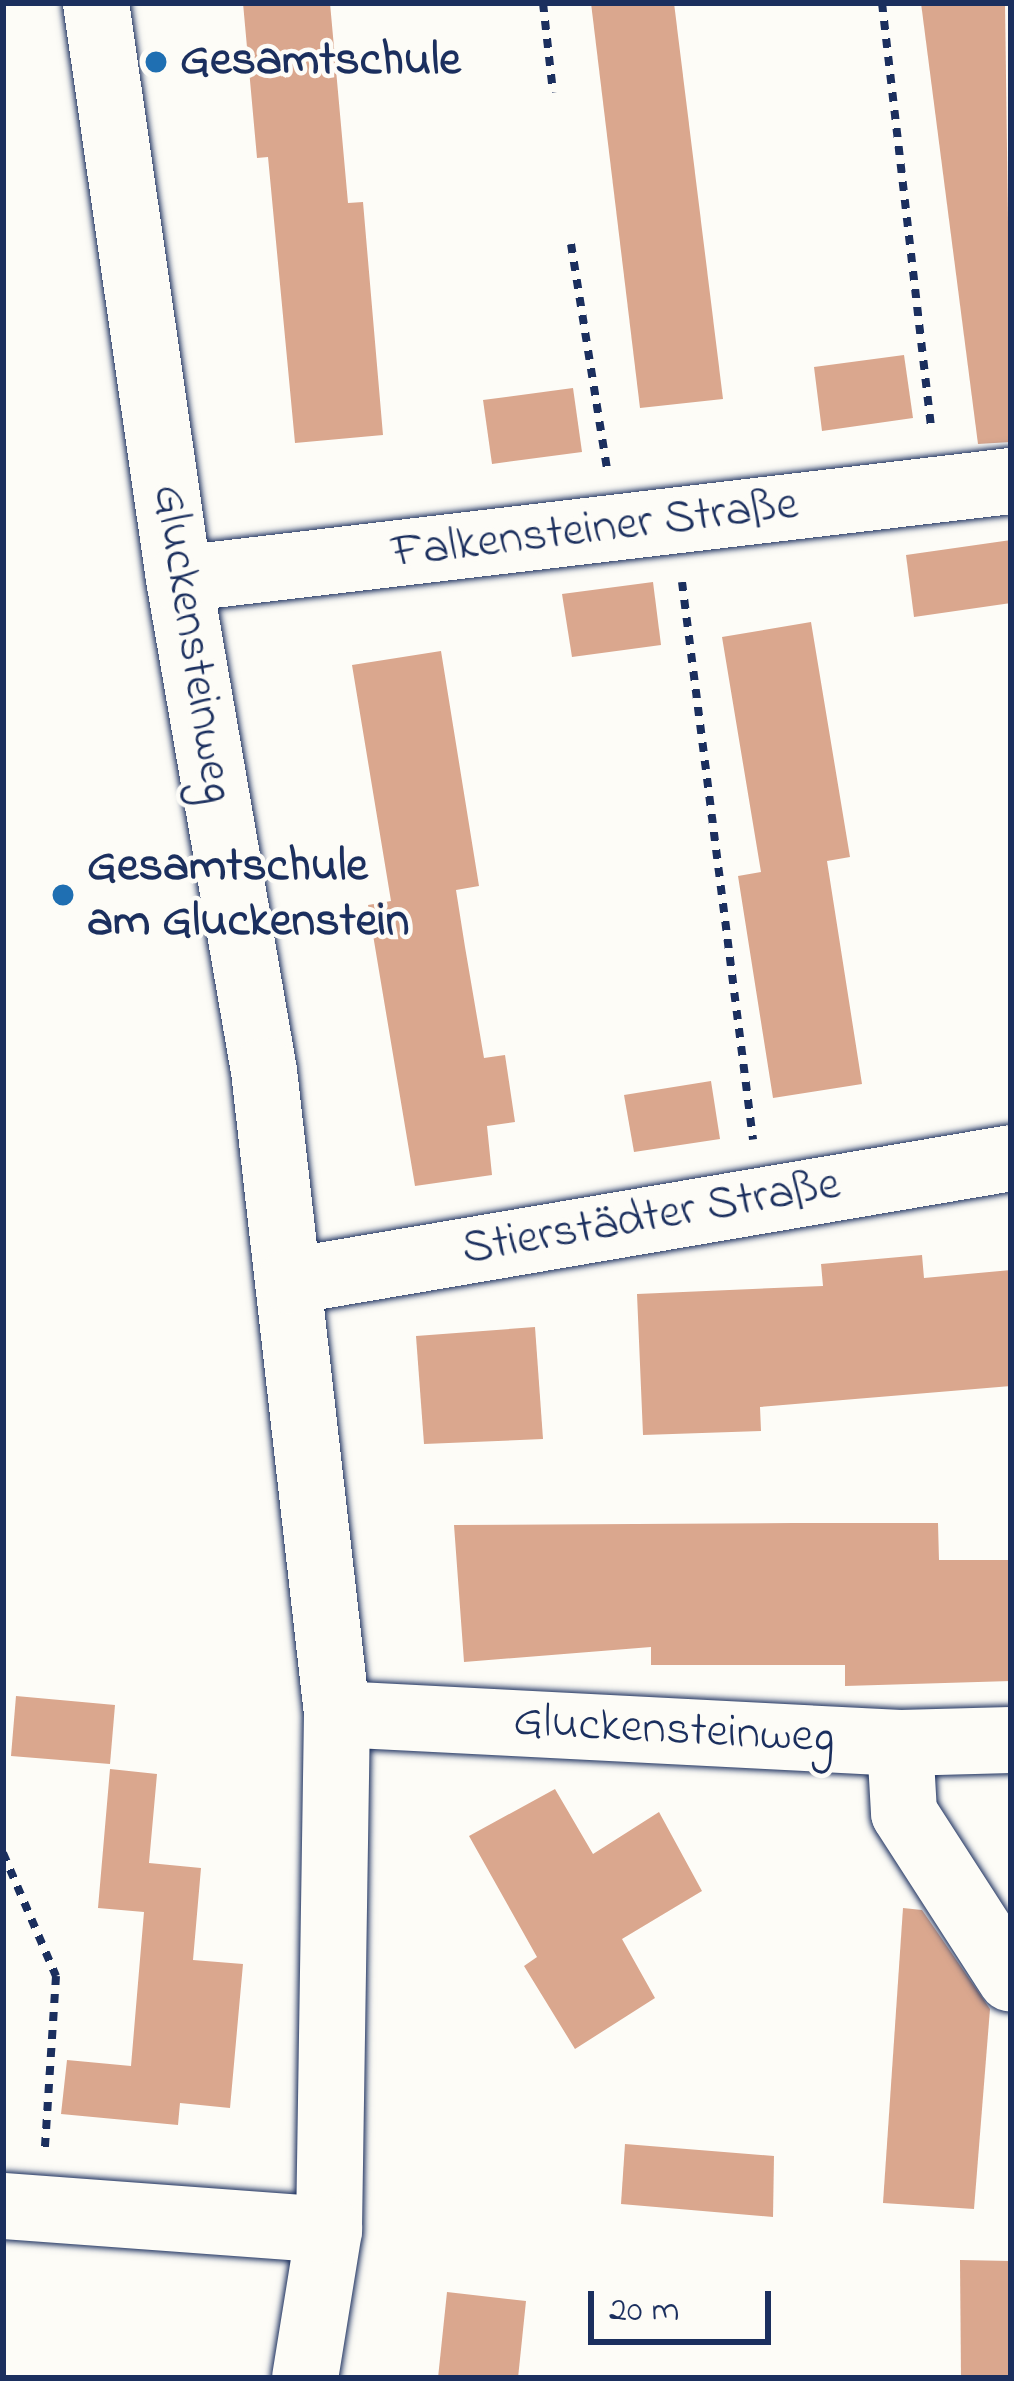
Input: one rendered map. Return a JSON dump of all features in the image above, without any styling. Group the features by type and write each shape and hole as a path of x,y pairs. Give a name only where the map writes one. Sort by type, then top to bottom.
{"street":[{"name":"Gluckensteinweg","path":"96,3 179,579 264,1071 337,1714 329,2230 305,2378"},
{"name":"Falkensteiner Straße","path":"179,579 1011,481"},
{"name":"Stierstädter Straße","path":"291,1281 760,1196 1011,1158"},
{"name":"Gluckensteinweg","path":"337,1714 900,1743 1011,1740"},
{"path":"900,1743 904,1813 1011,1979"},
{"path":"22,2208 329,2230"}],"path":[{"path":"543,3 553,92"},
{"path":"882,3 938,488"},
{"path":"571,244 645,525 760,1196"},
{"path":"3,1853 56,1976 22,2208"}],"building":[{"path":"243,3 330,3 348,203 363,202 383,435 295,443 268,157 257,158"},
{"path":"591,3 674,3 723,399 640,408"},
{"path":"921,3 1005,3 1011,442 978,444"},
{"path":"904,355 913,418 822,431 814,367"},
{"path":"573,388 582,452 492,464 483,400"},
{"path":"1011,540 1011,603 914,617 906,555"},
{"path":"653,582 661,645 572,657 562,594"},
{"path":"811,622 850,857 827,861 862,1084 773,1098 738,876 761,872 722,637"},
{"path":"441,651 479,886 456,890 484,1058 505,1055 515,1122 487,1126 492,1175 415,1186 368,905 391,901 352,665"},
{"path":"711,1081 720,1139 634,1152 624,1095"},
{"path":"922,1255 924,1278 1011,1270 1011,1386 760,1407 761,1431 643,1435 637,1294 823,1286 821,1264"},
{"path":"535,1327 543,1439 424,1444 416,1336"},
{"path":"938,1523 939,1560 1011,1560 1011,1681 845,1686 845,1665 651,1665 651,1647 464,1662 454,1525"},
{"path":"16,1696 115,1705 110,1764 11,1756"},
{"path":"110,1769 157,1774 149,1863 201,1868 193,1960 243,1964 230,2108 180,2103 178,2125 61,2114 67,2060 131,2066 144,1912 98,1908"},
{"path":"555,1789 593,1854 659,1812 702,1891 622,1939 655,1998 575,2049 524,1966 537,1957 469,1836"},
{"path":"903,1908 922,1910 990,2009 974,2209 883,2203"},
{"path":"625,2144 774,2156 773,2217 621,2204"},
{"path":"960,2260 1011,2261 1011,2378 961,2378"},
{"path":"447,2292 526,2301 518,2378 438,2378"}],"place":[{"name":"Gesamtschule","path":"156,62"},
{"name":"Gesamtschule am Gluckenstein","path":"63,895"}]}
